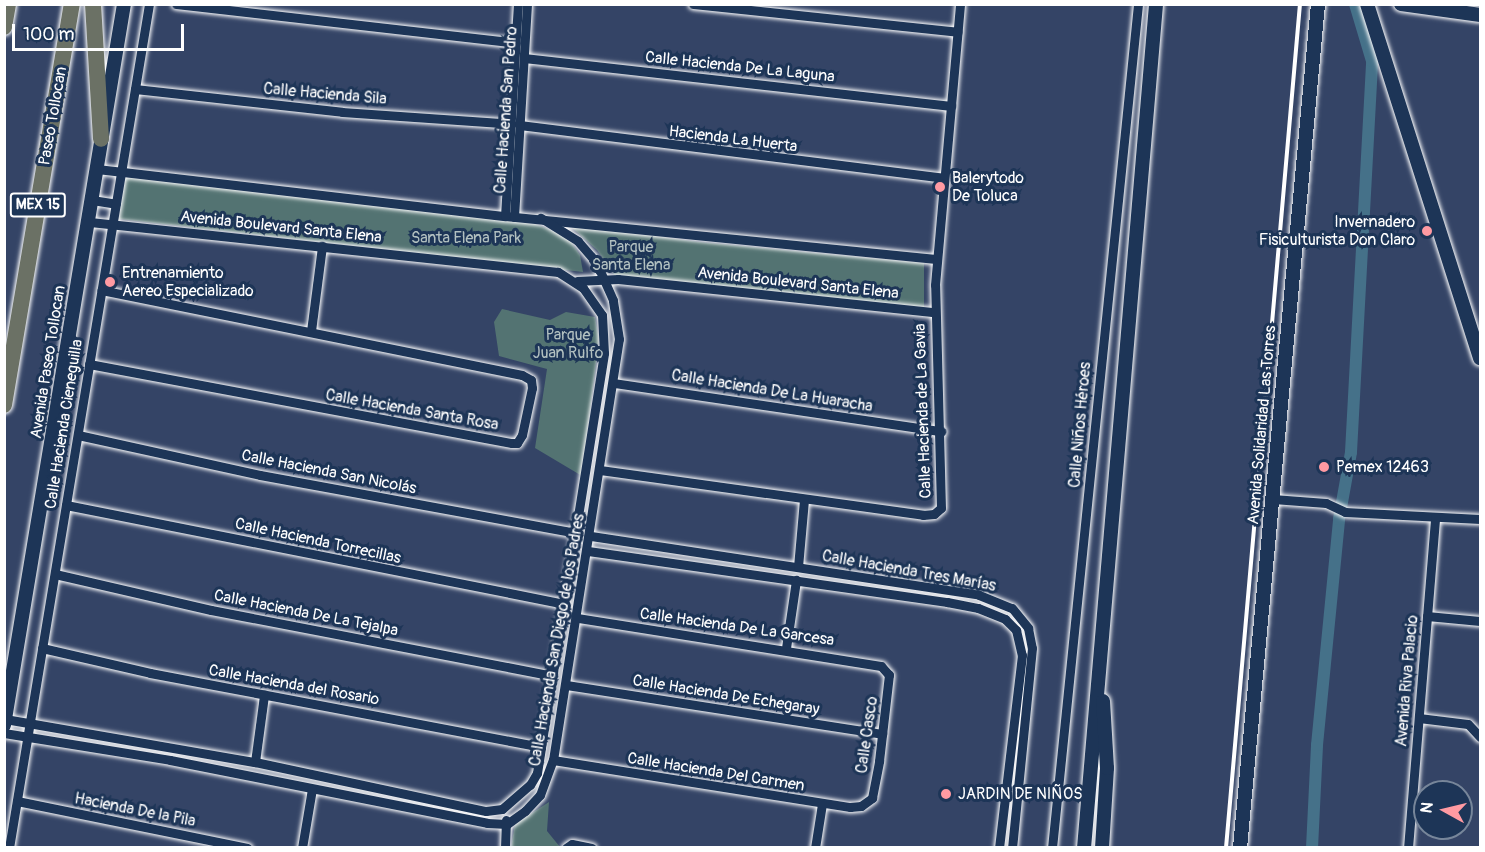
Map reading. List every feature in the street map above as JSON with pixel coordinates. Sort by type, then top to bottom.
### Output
[{"type":"highway","points":[[4,27],[8,4]]},
{"type":"highway","name":"Paseo Tollocan","points":[[4,405],[72,4]]},
{"type":"highway","points":[[93,4],[100,139]]},
{"type":"main road","name":"Avenida Paseo Tollocan","points":[[5,726],[124,4]]},
{"type":"main road","points":[[1084,848],[1156,4]]},
{"type":"main road","name":"Avenida Solidaridad Las Torres","points":[[1240,848],[1318,4]]},
{"type":"main road","points":[[1367,4],[1480,358]]},
{"type":"main road","points":[[1373,4],[1480,330]]},
{"type":"main road","points":[[1401,4],[1480,12]]},
{"type":"main road","points":[[1099,675],[1107,768],[1102,848]]},
{"type":"main road","points":[[1232,848],[1252,714]]},
{"type":"street","name":"Calle Hacienda Cieneguilla","points":[[9,848],[149,4]]},
{"type":"street","points":[[176,4],[516,43]]},
{"type":"street","name":"Calle Hacienda San Pedro","points":[[510,217],[518,90],[516,43],[518,4]]},
{"type":"street","name":"Calle Hacienda San Pedro","points":[[518,90],[524,58],[527,4]]},
{"type":"street","points":[[693,4],[958,32]]},
{"type":"street","name":"Calle Hacienda de La Gavia","points":[[600,470],[804,500],[934,514],[941,508],[944,495],[934,312],[936,259],[960,4]]},
{"type":"street","name":"Calle Niños Héroes","points":[[1052,848],[1137,4]]},
{"type":"street","name":"Calle Hacienda De La Laguna","points":[[524,58],[951,106]]},
{"type":"street","name":"Calle Hacienda Sila","points":[[135,89],[342,112],[516,124]]},
{"type":"street","name":"Hacienda La Huerta","points":[[516,124],[943,178]]},
{"type":"street","points":[[97,169],[510,217],[542,218],[936,259]]},
{"type":"street","points":[[92,200],[116,204]]},
{"type":"street","name":"Calle Hacienda San Diego de los Padres","points":[[507,824],[540,795],[553,760],[591,536],[614,382],[618,322],[604,279],[578,241],[542,218]]},
{"type":"street","name":"Avenida Boulevard Santa Elena","points":[[88,222],[558,272],[577,281],[604,279],[934,312]]},
{"type":"street","points":[[310,331],[322,246]]},
{"type":"street","name":"Calle Hacienda San Diego de los Padres","points":[[502,809],[530,785],[537,773],[604,353],[604,324],[595,302],[577,281]]},
{"type":"street","name":"Calle Hacienda Santa Rosa","points":[[89,364],[395,423],[512,443],[520,440],[532,388],[528,378],[310,331],[102,290]]},
{"type":"street","name":"Calle Hacienda De La Huaracha","points":[[614,382],[941,431]]},
{"type":"street","points":[[591,433],[606,434]]},
{"type":"street","name":"Calle Hacienda San Nicolás","points":[[78,435],[260,475],[576,533]]},
{"type":"street","points":[[1273,499],[1332,506],[1345,512],[1480,519]]},
{"type":"street","points":[[798,567],[804,500]]},
{"type":"street","name":"Calle Hacienda Torrecillas","points":[[66,505],[565,604]]},
{"type":"street","name":"Avenida Riva Palacio","points":[[1408,848],[1435,517]]},
{"type":"street","name":"Calle Hacienda Tres Marías","points":[[591,536],[979,595],[1003,603],[1022,618]]},
{"type":"street","name":"Calle Hacienda Tres Marías","points":[[588,550],[978,608],[1013,625]]},
{"type":"street","points":[[729,571],[730,557]]},
{"type":"street","name":"Calle Hacienda De La Tejalpa","points":[[55,574],[211,610],[553,676]]},
{"type":"street","points":[[846,587],[849,576]]},
{"type":"street","points":[[786,648],[796,580]]},
{"type":"street","points":[[1427,616],[1480,621]]},
{"type":"street","name":"Calle Hacienda De La Garcesa","points":[[577,618],[873,663],[889,675]]},
{"type":"street","points":[[999,848],[1022,655],[1013,625],[1022,618],[1030,636],[1031,656],[1012,848]]},
{"type":"street","name":"Calle Hacienda del Rosario","points":[[42,648],[264,695],[541,747]]},
{"type":"street","points":[[557,652],[570,654]]},
{"type":"street","name":"Calle Casco","points":[[872,798],[889,675]]},
{"type":"street","name":"Calle Hacienda De Echegaray","points":[[566,685],[882,734]]},
{"type":"street","points":[[255,762],[264,695]]},
{"type":"street","points":[[1419,718],[1468,724],[1480,737]]},
{"type":"street","points":[[5,726],[30,723],[255,762],[486,810],[502,809],[507,824],[505,848]]},
{"type":"street","points":[[5,726],[28,736],[170,760],[370,801],[507,824]]},
{"type":"street","points":[[170,760],[172,747]]},
{"type":"street","name":"Calle Hacienda Del Carmen","points":[[553,760],[822,804],[861,806],[872,798]]},
{"type":"street","points":[[370,801],[371,787]]},
{"type":"street","points":[[302,848],[312,789]]},
{"type":"street","name":"Hacienda De la Pila","points":[[17,801],[247,848]]},
{"type":"street","points":[[814,848],[822,804]]},
{"type":"street","points":[[566,848],[572,844],[592,848]]},
{"type":"green space","name":"Santa Elena Park","points":[[125,177],[535,224],[557,232],[571,242],[580,255],[583,272],[119,219]]},
{"type":"green space","name":"Parque Santa Elena","points":[[568,224],[699,242],[924,263],[924,307],[616,277],[597,250]]},
{"type":"green space","name":"Parque Juan Rulfo","points":[[502,309],[550,320],[566,312],[595,317],[599,339],[582,476],[535,448],[547,369],[499,356],[494,322]]},
{"type":"green space","points":[[549,802],[547,831],[560,847],[511,847],[515,824]]},
{"type":"waterway","points":[[1312,848],[1317,745],[1339,519],[1351,452],[1372,61],[1355,4]]},
{"type":"railway","points":[[1226,848],[1300,4]]},
{"type":"place","name":"Balerytodo De Toluca","points":[[940,187]]},
{"type":"place","name":"Invernadero Fisiculturista Don Claro","points":[[1427,231]]},
{"type":"place","name":"Entrenamiento Aereo Especializado","points":[[110,282]]},
{"type":"place","name":"Pemex 12463","points":[[1324,467]]},
{"type":"place","name":"JARDIN DE NIÑOS","points":[[946,794]]}]
